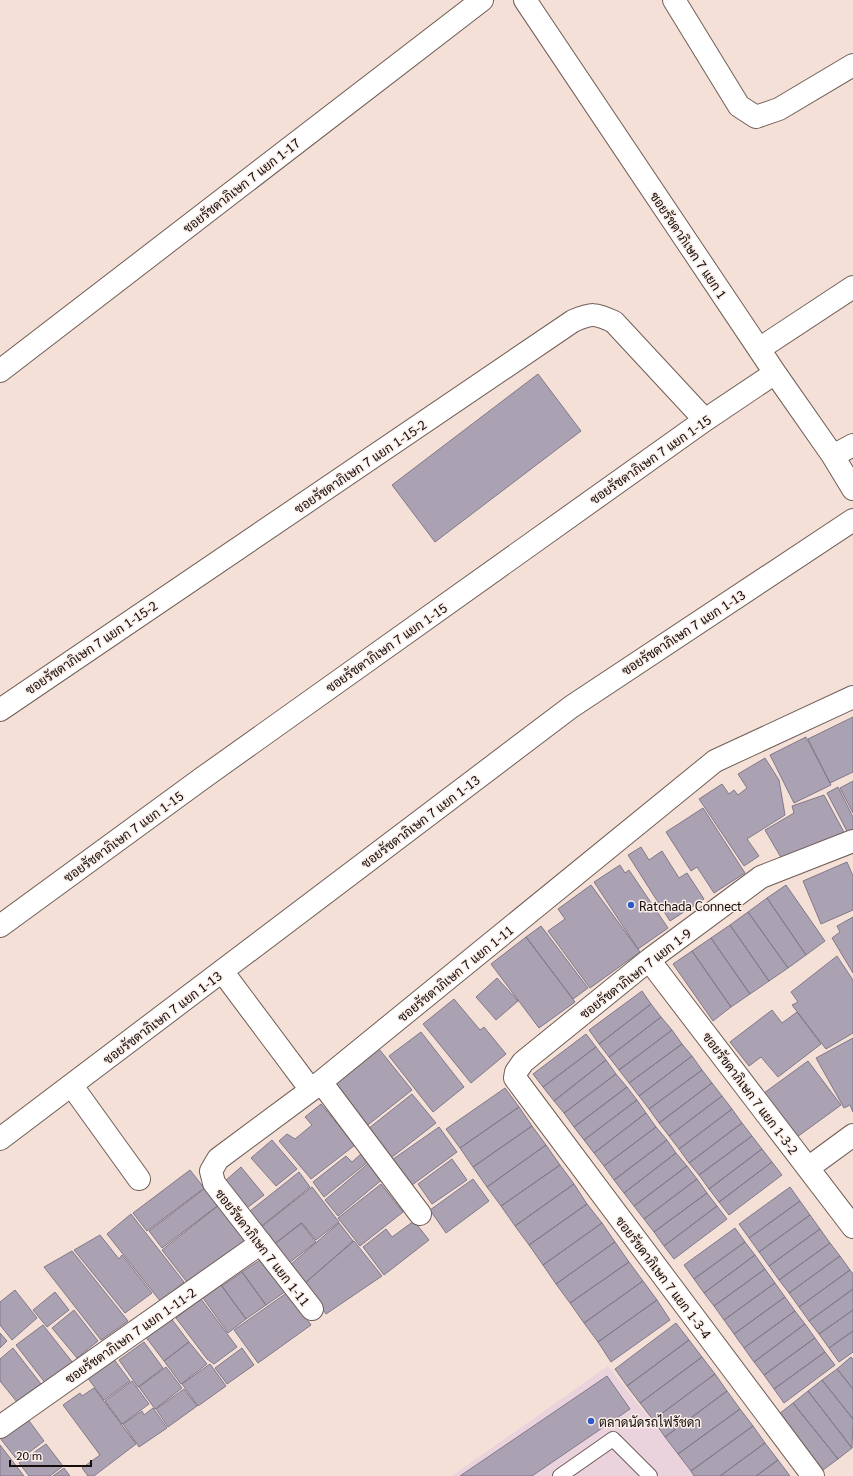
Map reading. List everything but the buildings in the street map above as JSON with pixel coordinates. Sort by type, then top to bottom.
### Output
[{"type":"street","name":"ซอยรัชดาภิเษก 7 แยก 1-17","points":[[0,371],[482,0]]},
{"type":"street","name":"ซอยรัชดาภิเษก 7 แยก 1","points":[[525,0],[775,373],[833,456],[853,489]]},
{"type":"street","points":[[674,0],[739,106],[756,117],[779,109],[853,65]]},
{"type":"street","points":[[759,349],[853,287]]},
{"type":"street","name":"ซอยรัชดาภิเษก 7 แยก 1-15-2","points":[[0,710],[573,321],[589,314],[601,316],[614,322],[705,420]]},
{"type":"street","name":"ซอยรัชดาภิเษก 7 แยก 1-15","points":[[0,926],[204,777],[705,420],[775,373]]},
{"type":"street","points":[[833,456],[853,445]]},
{"type":"street","name":"ซอยรัชดาภิเษก 7 แยก 1-13","points":[[0,1139],[72,1086],[570,707],[853,520]]},
{"type":"street","name":"ซอยรัชดาภิเษก 7 แยก 1-11","points":[[312,1309],[214,1183],[211,1171],[218,1159],[316,1086],[716,761],[853,698]]},
{"type":"street","name":"ซอยรัชดาภิเษก 7 แยก 1-9","points":[[515,1078],[516,1072],[523,1062],[649,960],[761,877],[853,841]]},
{"type":"street","name":"ซอยรัชดาภิเษก 7 แยก 1-3-2","points":[[649,960],[853,1227]]},
{"type":"street","points":[[222,971],[420,1214]]},
{"type":"street","name":"ซอยรัชดาภิเษก 7 แยก 1-3-4","points":[[515,1078],[813,1476]]},
{"type":"street","points":[[72,1086],[140,1179]]},
{"type":"street","points":[[808,1168],[853,1135]]},
{"type":"street","name":"ซอยรัชดาภิเษก 7 แยก 1-11-2","points":[[0,1427],[261,1243]]},
{"type":"lane","points":[[560,1476],[613,1439],[650,1476]]},
{"type":"shaded area","name":"ตลาดนัดรถไฟรัชดา","points":[[608,1366],[695,1476],[452,1476]]},
{"type":"place","name":"Ratchada Connect","points":[[631,905]]},
{"type":"place","name":"ตลาดนัดรถไฟรัชดา","points":[[591,1421]]}]
